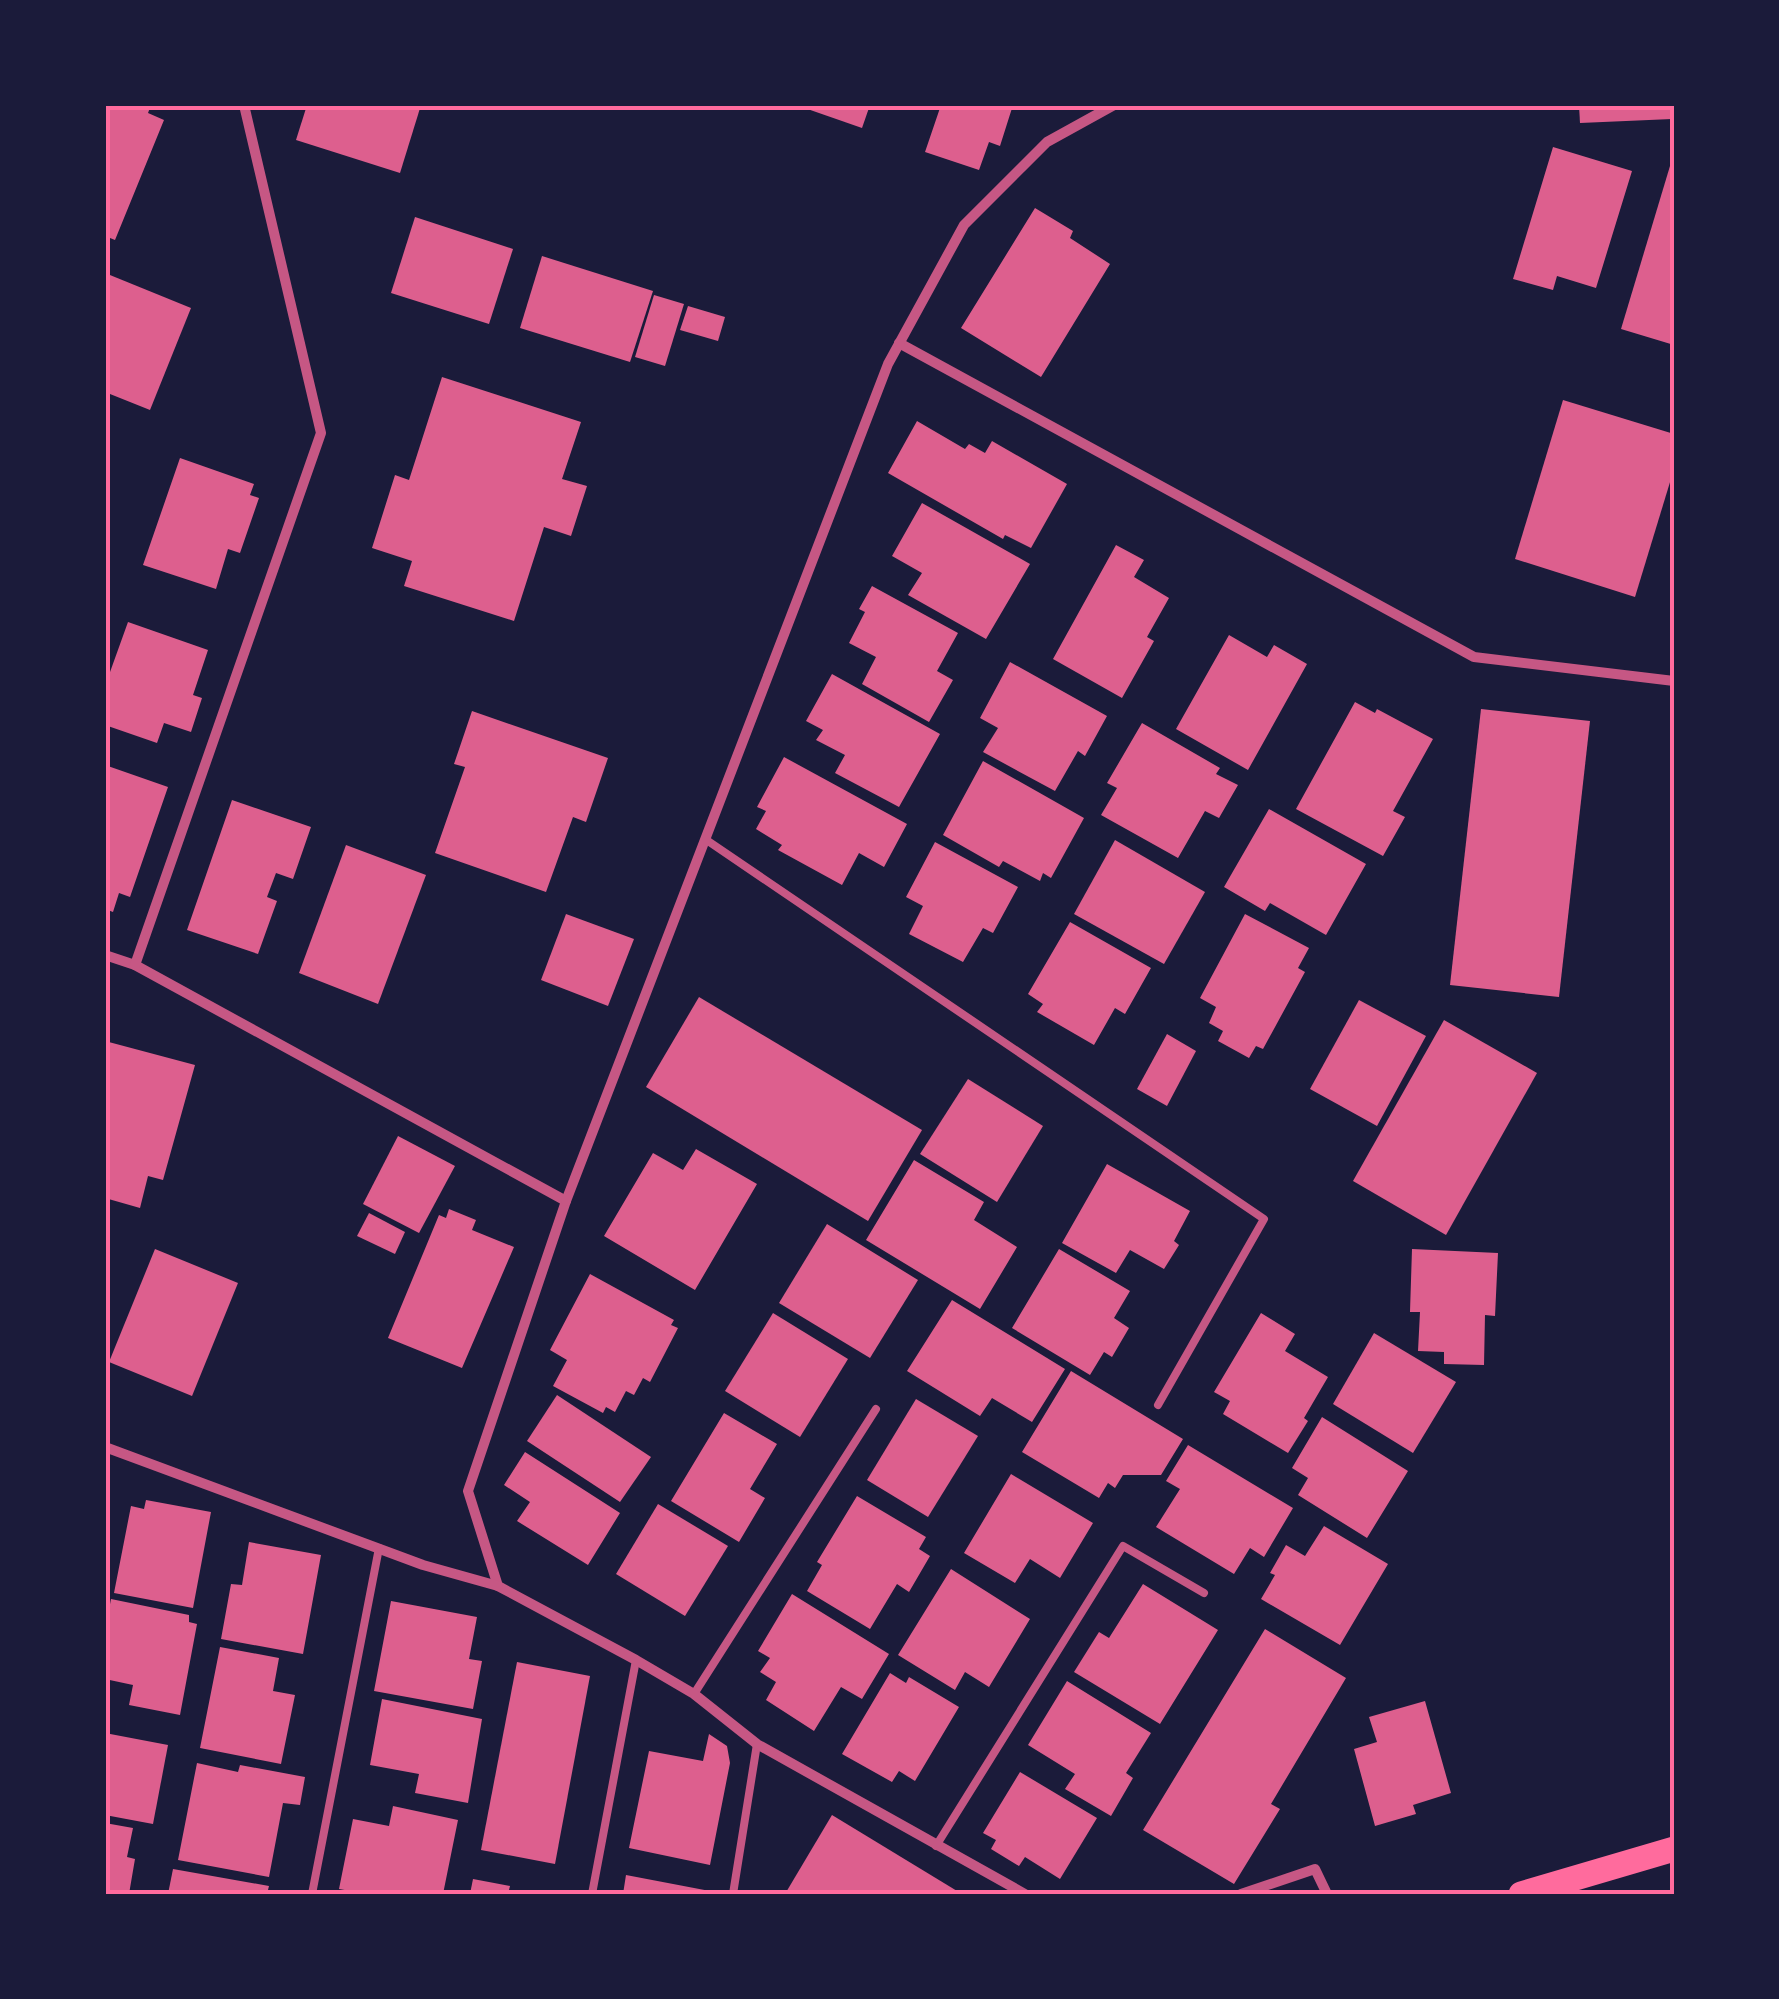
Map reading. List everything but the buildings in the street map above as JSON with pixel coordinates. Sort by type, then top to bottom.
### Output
[{"type":"main road","points":[[1522,1894],[1674,1849]]},
{"type":"street","points":[[134,965],[321,433],[244,105]]},
{"type":"street","points":[[498,1586],[468,1491],[566,1201],[888,364],[964,225],[1047,142],[1114,105]]},
{"type":"street","points":[[900,343],[1474,657],[1674,681]]},
{"type":"street","points":[[105,955],[134,965],[566,1201]]},
{"type":"street","points":[[106,1447],[422,1565],[498,1586],[636,1660],[694,1694],[757,1744],[1024,1894]]},
{"type":"street","points":[[1241,1894],[1315,1869],[1327,1894]]},
{"type":"lane","points":[[705,839],[1264,1219],[1158,1405]]},
{"type":"lane","points":[[694,1694],[876,1409]]},
{"type":"lane","points":[[105,1462],[106,1447]]},
{"type":"lane","points":[[936,1846],[1123,1546],[1204,1593]]},
{"type":"lane","points":[[312,1894],[379,1548]]},
{"type":"lane","points":[[592,1894],[636,1660]]},
{"type":"lane","points":[[732,1894],[757,1744]]}]
